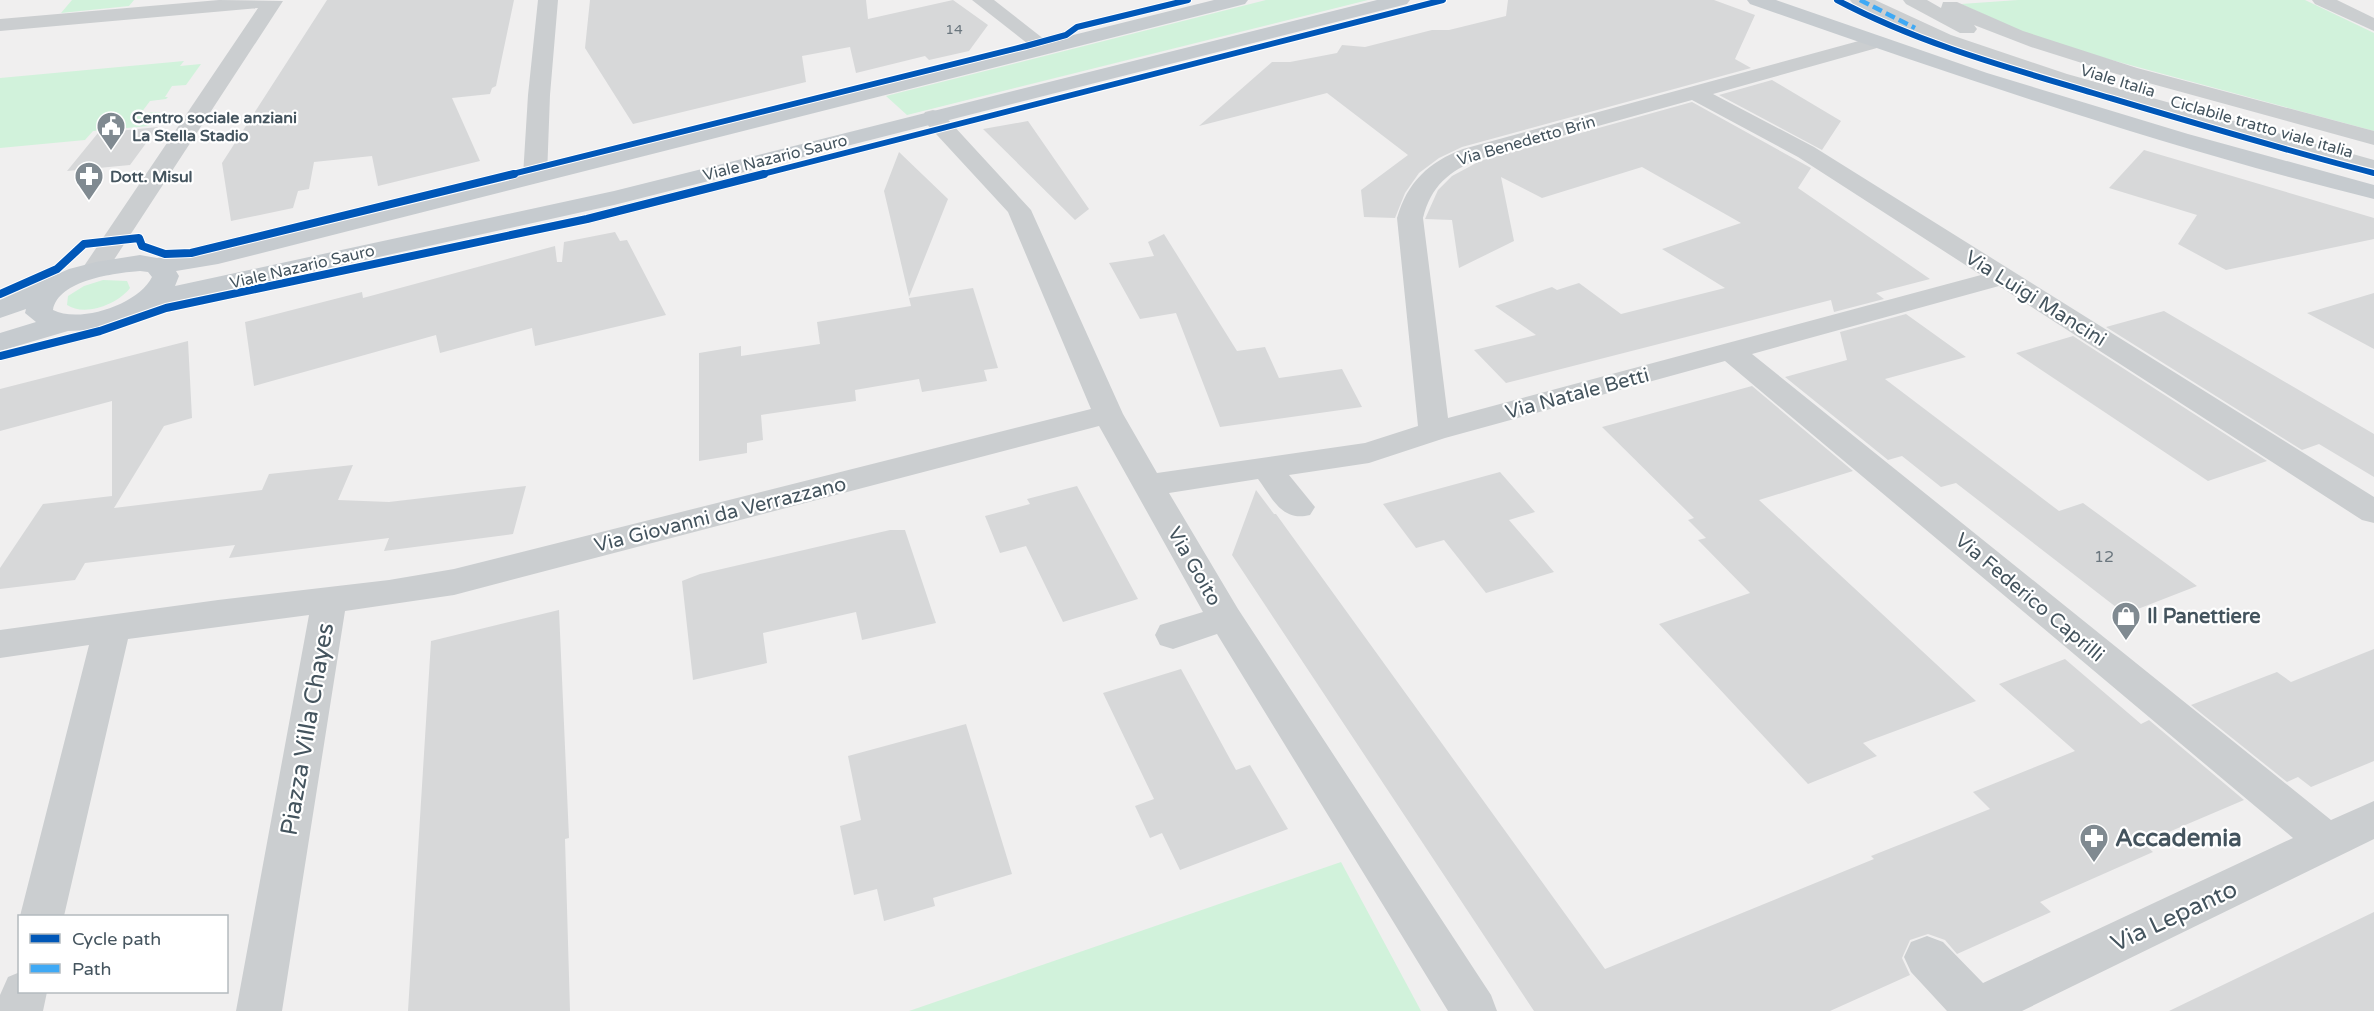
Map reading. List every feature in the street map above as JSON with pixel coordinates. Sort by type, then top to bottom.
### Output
[{"type":"main road","name":"Viale Nazario Sauro","points":[[56,286],[96,269],[123,264],[140,263],[157,266],[209,258],[1238,0]]},
{"type":"main road","name":"Viale Nazario Sauro","points":[[64,323],[86,322],[110,317],[148,300],[614,198],[1400,0]]},
{"type":"main road","name":"Viale Italia","points":[[1757,0],[1991,81],[2180,139],[2374,192]]},
{"type":"main road","name":"Viale Italia","points":[[1794,0],[1847,30]]},
{"type":"main road","points":[[148,300],[159,291],[165,281],[166,276],[157,266]]},
{"type":"main road","points":[[0,310],[56,286]]},
{"type":"main road","points":[[56,286],[42,299],[38,310],[42,316],[51,321],[64,323]]},
{"type":"main road","points":[[0,342],[64,323]]},
{"type":"street","points":[[0,25],[273,0]]},
{"type":"street","points":[[96,269],[273,0]]},
{"type":"street","points":[[535,176],[539,95],[548,0]]},
{"type":"street","points":[[982,0],[1044,47]]},
{"type":"street","name":"Viale Italia","points":[[1860,0],[1932,35],[2013,64],[2194,118],[2374,167]]},
{"type":"street","points":[[1913,0],[1972,31],[2024,51],[2148,89],[2374,150]]},
{"type":"street","points":[[1940,0],[1982,23],[2043,46],[2253,108],[2374,138]]},
{"type":"street","points":[[2322,0],[2374,25]]},
{"type":"street","name":"Via Benedetto Brin","points":[[1434,431],[1410,218],[1413,201],[1421,186],[1442,167],[1465,156],[1877,42]]},
{"type":"street","name":"Via Luigi Mancini","points":[[1693,92],[1806,152],[2374,512]]},
{"type":"street","name":"Via Goito","points":[[933,117],[1019,210],[1108,414],[1148,485],[1225,618],[1473,1011]]},
{"type":"street","name":"Via Natale Betti","points":[[1148,485],[1369,453],[1434,431],[2002,277]]},
{"type":"street","name":"Via Federico Caprilli","points":[[1732,352],[2328,842]]},
{"type":"street","name":"Via Giovanni da Verrazzano","points":[[329,601],[443,584],[514,567],[1108,414]]},
{"type":"street","points":[[1267,469],[1298,507]]},
{"type":"street","name":"Piazza Villa Chayes","points":[[112,628],[329,601],[259,1011]]},
{"type":"street","points":[[1173,635],[1225,618]]},
{"type":"street","points":[[0,644],[112,628],[42,915]]},
{"type":"street","name":"Via Lepanto","points":[[1974,1010],[2374,819]]},
{"type":"street","points":[[1927,957],[1974,1010]]},
{"type":"street","points":[[20,1011],[24,993]]},
{"type":"green space","points":[[72,0],[134,0],[129,6],[61,13]]},
{"type":"green space","points":[[1266,0],[1368,0],[907,115],[886,96]]},
{"type":"green space","points":[[2018,0],[2305,0],[2374,33],[2374,131],[2045,42],[1961,4]]},
{"type":"green space","points":[[184,61],[180,66],[201,64],[186,85],[172,86],[166,99],[150,101],[141,113],[160,112],[149,126],[93,131],[85,140],[0,148],[0,78]]},
{"type":"green space","points":[[103,280],[127,281],[130,288],[118,299],[101,307],[83,310],[67,305],[68,296],[84,286]]},
{"type":"green space","points":[[1341,862],[1421,1011],[909,1011]]},
{"type":"building","points":[[327,0],[514,0],[496,86],[492,88],[490,94],[452,98],[480,161],[378,186],[372,156],[314,162],[309,189],[298,191],[293,208],[231,221],[222,163]]},
{"type":"building","points":[[590,0],[866,0],[868,19],[953,0],[988,25],[969,51],[929,60],[925,56],[856,73],[850,47],[802,56],[806,82],[633,124],[585,48]]},
{"type":"building","points":[[1508,0],[1714,0],[1755,15],[1735,59],[1751,68],[1462,147],[1439,158],[1419,173],[1405,193],[1395,218],[1364,217],[1361,190],[1408,155],[1327,93],[1199,126],[1272,62],[1290,62],[1337,53],[1342,45],[1365,47],[1432,30],[1449,30],[1506,16]]},
{"type":"building","points":[[1772,80],[1841,121],[1822,150],[1719,95]]},
{"type":"building","points":[[1692,102],[1811,168],[1798,188],[1930,279],[1876,293],[1884,299],[1834,312],[1831,300],[1506,383],[1474,350],[1536,335],[1495,306],[1552,287],[1557,290],[1579,283],[1621,314],[1725,288],[1662,249],[1741,223],[1642,167],[1542,198],[1501,177],[1514,241],[1459,268],[1452,220],[1425,219],[1438,190],[1452,176],[1480,161]]},
{"type":"building","points":[[1028,121],[1089,209],[1075,220],[983,129]]},
{"type":"building","name":"Centro sociale anziani La Stella Stadio","points":[[158,127],[130,165],[67,171],[98,133]]},
{"type":"building","points":[[2144,150],[2374,218],[2374,239],[2226,270],[2178,244],[2197,215],[2109,188]]},
{"type":"building","points":[[899,152],[948,199],[909,297],[884,191]]},
{"type":"building","points":[[615,232],[620,241],[627,240],[666,315],[535,346],[532,328],[440,353],[436,335],[254,386],[245,322],[362,292],[363,298],[555,246],[557,262],[562,262],[564,242]]},
{"type":"building","points":[[1164,234],[1237,351],[1265,347],[1279,378],[1342,369],[1362,407],[1220,427],[1176,313],[1140,319],[1109,263],[1154,256],[1148,242]]},
{"type":"building","points":[[973,288],[998,368],[984,370],[987,381],[922,392],[919,379],[855,390],[856,401],[761,415],[763,440],[747,443],[747,453],[699,461],[699,353],[741,346],[741,356],[820,344],[817,322],[911,306],[909,298]]},
{"type":"building","points":[[2374,293],[2374,349],[2307,313]]},
{"type":"building","points":[[2164,311],[2374,434],[2374,477],[2319,444],[2302,450],[2106,327]]},
{"type":"building","points":[[1906,314],[1966,357],[1885,379],[2059,511],[2083,503],[2197,586],[2125,614],[1956,483],[1941,487],[1902,456],[1888,460],[1785,377],[1847,360],[1840,332]]},
{"type":"building","points":[[2073,336],[2267,461],[2208,481],[2016,353]]},
{"type":"building","points":[[188,341],[192,418],[164,426],[114,508],[262,490],[269,474],[353,465],[338,500],[389,502],[526,486],[513,534],[384,551],[389,538],[229,558],[235,545],[85,563],[75,580],[0,589],[0,568],[43,504],[112,496],[112,401],[0,431],[0,389]]},
{"type":"building","points":[[1752,386],[1853,471],[1759,500],[1976,701],[1863,743],[1877,756],[1808,784],[1659,624],[1750,593],[1698,540],[1706,538],[1688,520],[1694,518],[1602,427]]},
{"type":"building","points":[[1500,472],[1535,512],[1509,520],[1554,572],[1486,593],[1444,540],[1416,548],[1383,504]]},
{"type":"building","points":[[1077,486],[1138,599],[1063,622],[1026,546],[1000,553],[985,516],[1030,504],[1027,499]]},
{"type":"building","points":[[1256,490],[1276,514],[1605,969],[1874,859],[1871,856],[1990,809],[1973,792],[2075,751],[1999,684],[2065,659],[2141,724],[2149,720],[2244,800],[2143,843],[2153,852],[2040,902],[2051,912],[1957,954],[1945,940],[1928,934],[1910,940],[1902,958],[1910,975],[1830,1011],[1534,1011],[1232,555]]},
{"type":"building","points":[[890,530],[905,530],[936,623],[862,640],[856,612],[763,633],[767,663],[693,680],[682,581],[700,574]]},
{"type":"building","points":[[559,610],[569,838],[565,839],[570,1011],[408,1011],[431,641]]},
{"type":"building","points":[[2374,649],[2374,761],[2311,787],[2298,777],[2287,782],[2191,705],[2277,672],[2291,682]]},
{"type":"building","points":[[1181,669],[1236,770],[1250,765],[1288,829],[1180,870],[1162,833],[1150,838],[1135,806],[1154,799],[1103,693]]},
{"type":"building","points":[[966,724],[1012,874],[933,898],[935,906],[884,921],[877,889],[854,895],[840,826],[861,820],[848,756]]},
{"type":"building","points":[[2374,912],[2374,1011],[2169,1011]]},
{"type":"marked path","points":[[1860,0],[1915,28]]},
{"type":"cycle path","points":[[0,294],[57,269],[76,254],[84,244],[139,238],[142,246],[157,253],[191,253],[207,250],[1026,46],[1066,35],[1077,27],[1188,0]]},
{"type":"cycle path","points":[[0,356],[100,331],[166,308],[587,219],[1443,0]]},
{"type":"cycle path","name":"Ciclabile tratto viale italia","points":[[1837,0],[1895,29],[1987,62],[2374,173]]},
{"type":"place","name":"Centro sociale anziani La Stella Stadio","points":[[111,152]]},
{"type":"place","name":"Dott. Misul","points":[[89,202]]},
{"type":"place","name":"Il Panettiere","points":[[2126,642]]},
{"type":"place","name":"Accademia","points":[[2094,864]]}]
